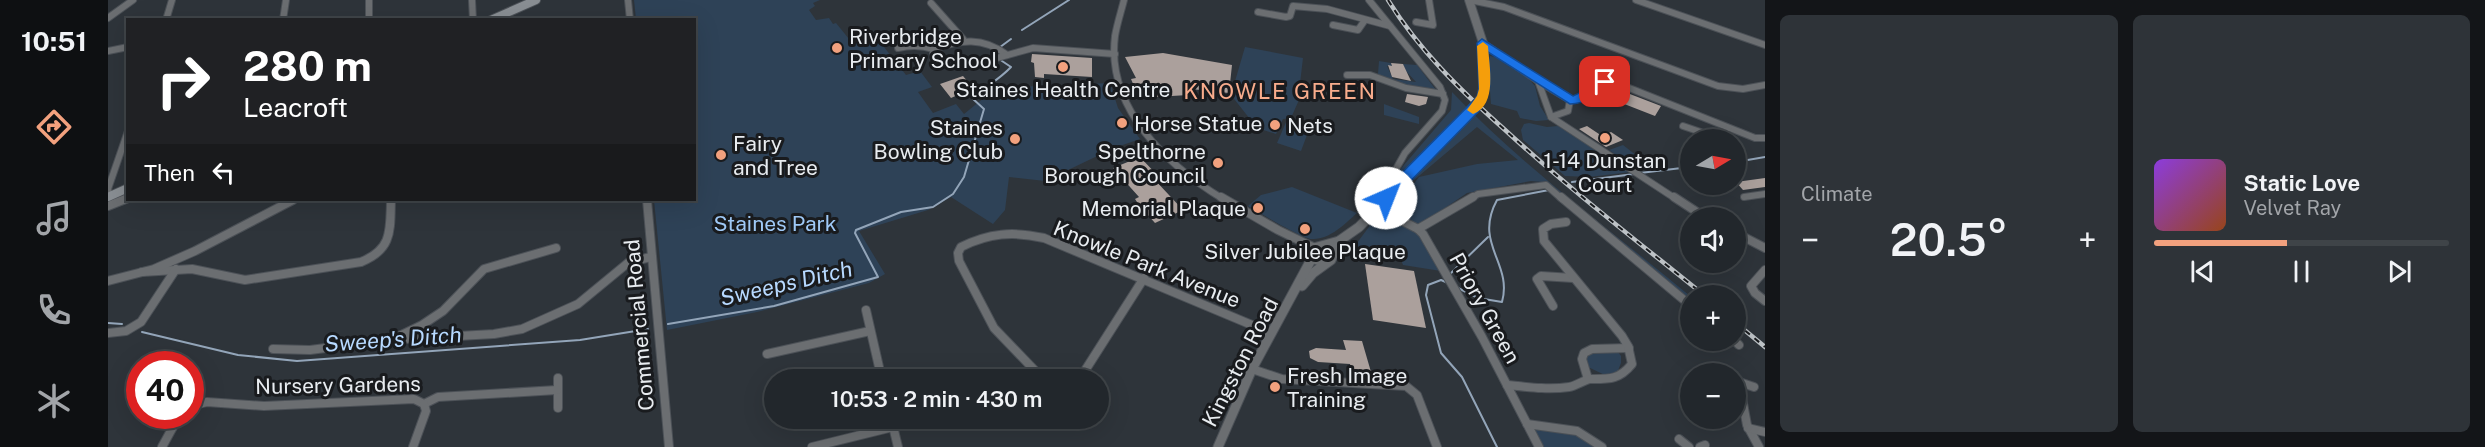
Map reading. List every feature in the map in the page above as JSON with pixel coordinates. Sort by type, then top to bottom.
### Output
[{"type":"main road","points":[[496,18],[536,0]]},
{"type":"main road","points":[[109,196],[126,189]]},
{"type":"street","points":[[108,18],[133,0]]},
{"type":"street","points":[[167,18],[172,0]]},
{"type":"street","points":[[283,18],[286,0]]},
{"type":"street","points":[[369,0],[369,18]]},
{"type":"street","points":[[472,0],[473,18]]},
{"type":"street","points":[[628,0],[630,18]]},
{"type":"street","points":[[1124,0],[1117,19],[1115,54],[1119,85],[1126,106],[1146,136],[1162,155],[1209,191],[1328,259]]},
{"type":"street","points":[[1369,0],[1443,94],[1445,100],[1443,111],[1405,153],[1384,187],[1383,192],[1386,198]]},
{"type":"street","points":[[1416,22],[1432,25],[1429,0]]},
{"type":"street","points":[[1469,0],[1504,7],[1718,87],[1743,89],[1765,85]]},
{"type":"street","name":"Kingston Road","points":[[1218,447],[1252,369],[1295,293],[1314,251],[1339,242],[1359,227],[1482,97],[1484,54],[1469,0]]},
{"type":"street","points":[[1636,0],[1765,45]]},
{"type":"street","points":[[931,3],[963,39]]},
{"type":"street","points":[[1258,12],[1286,17],[1290,16],[1293,6],[1300,5],[1344,13],[1390,26]]},
{"type":"street","points":[[1333,25],[1358,30],[1365,20]]},
{"type":"street","points":[[898,48],[914,44],[933,49],[963,39],[998,48],[1007,55]]},
{"type":"street","points":[[1482,43],[1570,100],[1576,100],[1609,80],[1728,128],[1755,138],[1765,138]]},
{"type":"street","points":[[108,51],[126,47]]},
{"type":"street","points":[[988,61],[1033,48],[1115,54]]},
{"type":"street","points":[[933,49],[933,58]]},
{"type":"street","points":[[1484,54],[1494,53],[1505,57]]},
{"type":"street","points":[[1347,74],[1365,72],[1400,87],[1419,92],[1443,94]]},
{"type":"street","points":[[1538,81],[1551,117],[1687,207]]},
{"type":"street","points":[[1551,117],[1568,111],[1570,100]]},
{"type":"street","points":[[1683,126],[1721,139],[1728,128]]},
{"type":"street","points":[[109,196],[108,189],[126,137]]},
{"type":"street","points":[[1418,229],[1478,194],[1540,185],[1551,189],[1680,297]]},
{"type":"street","points":[[1744,197],[1765,194]]},
{"type":"street","points":[[108,206],[126,199]]},
{"type":"street","points":[[108,281],[142,272],[195,251],[291,201]]},
{"type":"street","points":[[142,272],[192,269],[245,280],[368,260],[379,255],[387,244],[391,201]]},
{"type":"street","name":"Commercial Road","points":[[647,201],[669,447]]},
{"type":"street","name":"Priory Green","points":[[1377,208],[1418,229],[1445,270],[1539,447]]},
{"type":"street","points":[[1566,222],[1546,226],[1542,229],[1541,235],[1552,253],[1622,336],[1629,348],[1632,364],[1624,375],[1601,382],[1588,379]]},
{"type":"street","name":"Knowle Park Avenue","points":[[1033,369],[994,328],[959,261],[957,253],[960,247],[971,241],[1009,232],[1020,232],[1057,242],[1271,333]]},
{"type":"street","points":[[1746,238],[1765,248]]},
{"type":"street","name":"Kingston Road","points":[[1295,293],[1328,259],[1339,242]]},
{"type":"street","points":[[387,340],[404,335],[455,301],[484,269],[555,248]]},
{"type":"street","points":[[192,269],[195,251]]},
{"type":"street","points":[[1314,251],[1328,259]]},
{"type":"street","points":[[273,349],[310,350],[387,340],[494,334],[537,323],[578,303],[596,292],[629,262],[651,257]]},
{"type":"street","points":[[108,333],[126,331],[141,322],[176,269]]},
{"type":"street","points":[[1765,270],[1751,286],[1755,293],[1765,301]]},
{"type":"street","points":[[1553,306],[1537,279],[1541,276],[1573,278]]},
{"type":"street","points":[[1086,369],[1144,278]]},
{"type":"street","points":[[866,310],[879,369]]},
{"type":"street","points":[[429,320],[426,328],[428,334],[437,338]]},
{"type":"street","points":[[767,354],[870,331]]},
{"type":"street","points":[[283,350],[289,341]]},
{"type":"street","points":[[1588,379],[1582,359],[1584,353],[1592,349],[1629,348]]},
{"type":"street","points":[[1252,369],[1282,379],[1407,386],[1417,395],[1437,447]]},
{"type":"street","points":[[558,378],[558,408]]},
{"type":"street","points":[[1507,385],[1550,388],[1583,384],[1588,379]]},
{"type":"street","points":[[1746,385],[1754,387]]},
{"type":"street","name":"Nursery Gardens","points":[[204,403],[264,406],[414,399],[424,404],[438,397],[557,390]]},
{"type":"street","points":[[413,447],[426,411],[424,404]]},
{"type":"street","points":[[1746,419],[1759,447]]},
{"type":"street","points":[[1527,424],[1568,427],[1581,431],[1602,447]]},
{"type":"street","points":[[1749,428],[1765,432]]},
{"type":"street","points":[[162,447],[172,429]]},
{"type":"street","points":[[812,447],[872,429]]},
{"type":"street","points":[[894,429],[898,447]]},
{"type":"street","points":[[1679,439],[1689,447]]},
{"type":"green space","name":"Staines Park","points":[[634,0],[820,0],[813,3],[815,6],[809,10],[816,20],[829,18],[849,39],[857,37],[862,42],[871,39],[868,34],[873,33],[906,75],[920,71],[932,87],[918,92],[933,113],[956,104],[964,114],[985,97],[991,88],[1110,83],[1118,108],[1140,139],[1114,148],[1045,181],[1009,177],[1005,210],[993,224],[951,197],[928,210],[859,231],[885,274],[869,283],[757,312],[667,330],[654,201],[696,201],[696,18],[636,18]]},
{"type":"green space","points":[[1245,47],[1303,58],[1299,92],[1302,93],[1291,118],[1283,119],[1276,134],[1257,128],[1231,95]]},
{"type":"green space","points":[[1490,56],[1500,58],[1528,78],[1535,86],[1540,106],[1549,120],[1536,121],[1520,118],[1517,111],[1491,104],[1488,65]]},
{"type":"green space","points":[[1379,61],[1391,63],[1392,66],[1387,66],[1393,79],[1416,82],[1403,64],[1417,65],[1436,90],[1406,85],[1385,78],[1378,74]]},
{"type":"green space","points":[[1452,92],[1508,147],[1680,288],[1680,292],[1543,182],[1531,181],[1467,193],[1417,227],[1384,207],[1398,204],[1419,177],[1477,164],[1518,160],[1477,127],[1407,186],[1392,179],[1451,110]]},
{"type":"green space","points":[[1384,104],[1419,117],[1419,124],[1384,115]]},
{"type":"green space","points":[[1287,120],[1310,127],[1301,151],[1277,143]]},
{"type":"green space","points":[[1524,124],[1547,127],[1558,126],[1631,172],[1589,177],[1565,176],[1523,140],[1521,130]]},
{"type":"green space","points":[[1623,145],[1641,159],[1641,163],[1629,164],[1609,150]]},
{"type":"green space","points":[[1292,187],[1357,213],[1331,234],[1312,239],[1290,230],[1248,206],[1261,195]]},
{"type":"green space","points":[[1380,212],[1413,230],[1424,240],[1441,271],[1403,265],[1401,260],[1367,253],[1354,247]]},
{"type":"green space","points":[[1590,352],[1618,352],[1621,356],[1621,363],[1617,373],[1607,376],[1588,367],[1585,355]]},
{"type":"green space","points":[[1527,424],[1592,437],[1600,447],[1540,447]]},
{"type":"building","points":[[1163,53],[1232,65],[1229,93],[1191,89],[1188,95],[1139,98],[1131,79],[1136,78],[1125,57]]},
{"type":"building","name":"Staines Health Centre","points":[[1032,54],[1092,58],[1092,77],[1044,74],[1044,78],[1035,77],[1034,63],[1031,62]]},
{"type":"building","points":[[1391,63],[1403,64],[1411,81],[1392,77],[1388,65],[1392,66]]},
{"type":"building","points":[[963,76],[969,83],[955,88],[960,94],[951,98],[940,84]]},
{"type":"building","points":[[1609,86],[1661,106],[1655,116],[1614,100],[1616,97],[1603,92]]},
{"type":"building","points":[[1407,94],[1428,97],[1426,104],[1419,106],[1405,102]]},
{"type":"building","name":"1-14 Dunstan Court","points":[[1587,126],[1602,136],[1611,132],[1623,140],[1606,147],[1579,129]]},
{"type":"building","points":[[1140,157],[1159,177],[1154,179],[1183,210],[1155,223],[1139,205],[1135,199],[1139,197],[1113,168]]},
{"type":"building","points":[[1765,178],[1765,187],[1746,190],[1746,181]]},
{"type":"building","points":[[1365,264],[1414,271],[1426,328],[1373,320]]},
{"type":"building","points":[[1343,340],[1362,341],[1371,372],[1352,371],[1350,364],[1318,362],[1310,358],[1309,351],[1316,348],[1346,350]]},
{"type":"waterway","name":"Sweeps Ditch","points":[[1022,30],[1069,0]]},
{"type":"waterway","name":"Sweeps Ditch","points":[[995,56],[992,53],[1011,39]]},
{"type":"waterway","name":"Sweeps Ditch","points":[[668,324],[774,306],[878,277],[855,233],[856,230],[901,212],[933,207],[953,194],[964,177],[984,109],[972,98],[1011,67],[999,59]]},
{"type":"waterway","points":[[1746,160],[1765,157]]},
{"type":"waterway","points":[[1640,173],[1680,168]]},
{"type":"waterway","points":[[1572,182],[1634,174]]},
{"type":"waterway","points":[[1456,287],[1478,298],[1502,302],[1504,288],[1502,276],[1489,229],[1497,200],[1549,190]]},
{"type":"waterway","points":[[1449,275],[1488,237]]},
{"type":"waterway","points":[[1448,283],[1441,280],[1428,285],[1426,295],[1441,353],[1462,377],[1497,447]]},
{"type":"waterway","name":"Sweep's Ditch","points":[[108,323],[122,324]]},
{"type":"waterway","name":"Sweep's Ditch","points":[[142,332],[238,355],[297,361],[580,340],[648,329]]},
{"type":"railway","points":[[1388,0],[1427,53],[1472,99],[1528,151],[1691,285]]},
{"type":"railway","points":[[1746,331],[1765,347]]},
{"type":"slow traffic","points":[[1473,110],[1485,89],[1483,46]]},
{"type":"place","name":"Riverbridge Primary School","points":[[837,48]]},
{"type":"place","name":"Staines Health Centre","points":[[1063,67]]},
{"type":"place","name":"Horse Statue","points":[[1122,123]]},
{"type":"place","name":"Nets","points":[[1275,125]]},
{"type":"place","name":"1-14 Dunstan Court","points":[[1605,138]]},
{"type":"place","name":"Staines Bowling Club","points":[[1015,139]]},
{"type":"place","name":"Fairy and Tree","points":[[721,155]]},
{"type":"place","name":"Spelthorne Borough Council","points":[[1218,163]]},
{"type":"place","name":"Memorial Plaque","points":[[1258,208]]},
{"type":"place","name":"Silver Jubilee Plaque","points":[[1305,229]]},
{"type":"place","name":"Fresh Image Training","points":[[1275,387]]},
{"type":"district","name":"KNOWLE GREEN","points":[[1280,91]]},
{"type":"route","points":[[1386,198],[1482,97],[1485,89],[1482,43],[1495,49],[1538,81],[1570,100],[1576,100],[1605,82]]}]
